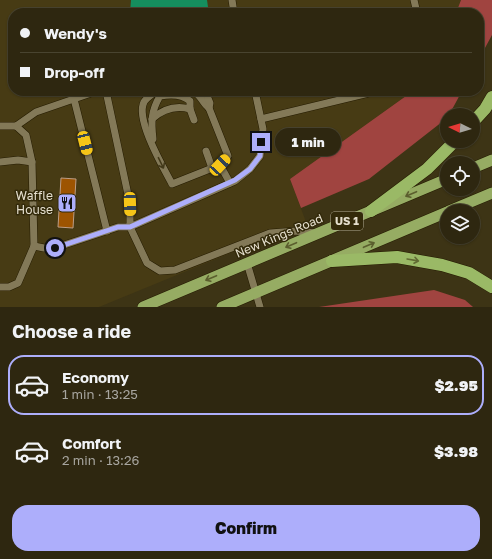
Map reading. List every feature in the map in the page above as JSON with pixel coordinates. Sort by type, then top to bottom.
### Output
[{"type":"highway","points":[[480,114],[492,97]]},
{"type":"highway","points":[[371,211],[427,169],[448,148]]},
{"type":"highway","points":[[480,165],[492,160]]},
{"type":"highway","name":"New Kings Road","points":[[143,307],[440,182]]},
{"type":"highway","name":"US 1","points":[[464,204],[492,192]]},
{"type":"highway","name":"US 1","points":[[222,307],[440,214]]},
{"type":"highway","points":[[332,261],[397,257],[442,265],[470,273],[492,287]]},
{"type":"lane","points":[[0,126],[16,126],[36,112],[83,96]]},
{"type":"lane","points":[[107,96],[130,204],[130,227],[147,263],[160,271],[175,270],[270,233],[296,231],[318,234]]},
{"type":"lane","points":[[151,96],[144,102],[142,113],[145,127],[172,184],[220,165],[228,156],[209,108],[210,103],[207,96]]},
{"type":"lane","points":[[154,148],[152,119],[154,106],[160,96]]},
{"type":"lane","points":[[180,96],[185,97],[190,101],[190,109],[194,120]]},
{"type":"lane","points":[[199,96],[204,105],[209,108]]},
{"type":"lane","points":[[34,246],[55,248],[118,227],[130,227],[235,180],[250,169],[260,156],[263,129],[257,96]]},
{"type":"lane","points":[[261,119],[356,96]]},
{"type":"lane","points":[[74,99],[107,231]]},
{"type":"lane","points":[[152,119],[160,112],[171,108],[190,109]]},
{"type":"lane","points":[[0,287],[9,287],[18,282],[34,246],[32,162],[26,135],[16,126]]},
{"type":"lane","points":[[206,151],[212,168]]},
{"type":"lane","points":[[0,162],[18,160],[32,162]]},
{"type":"lane","points":[[220,165],[230,183]]},
{"type":"lane","points":[[247,263],[260,307]]},
{"type":"shaded area","points":[[0,0],[461,0],[458,8],[8,8],[8,96],[406,96],[290,179],[306,222],[99,307],[0,307]]},
{"type":"shaded area","points":[[131,0],[207,0],[208,7],[207,8],[130,8]]},
{"type":"shaded area","points":[[461,0],[492,0],[492,35],[484,50],[484,8],[458,8]]},
{"type":"shaded area","points":[[406,96],[459,96],[453,108],[440,108],[440,123],[369,179],[301,208],[290,179]]},
{"type":"shaded area","points":[[434,290],[465,300],[473,307],[319,307]]},
{"type":"building","name":"Waffle House","points":[[61,178],[76,179],[73,228],[58,227]]},
{"type":"place","name":"Waffle House","points":[[67,203]]},
{"type":"route","points":[[55,248],[118,227],[130,227],[235,180],[250,169],[260,156],[261,142]]}]
